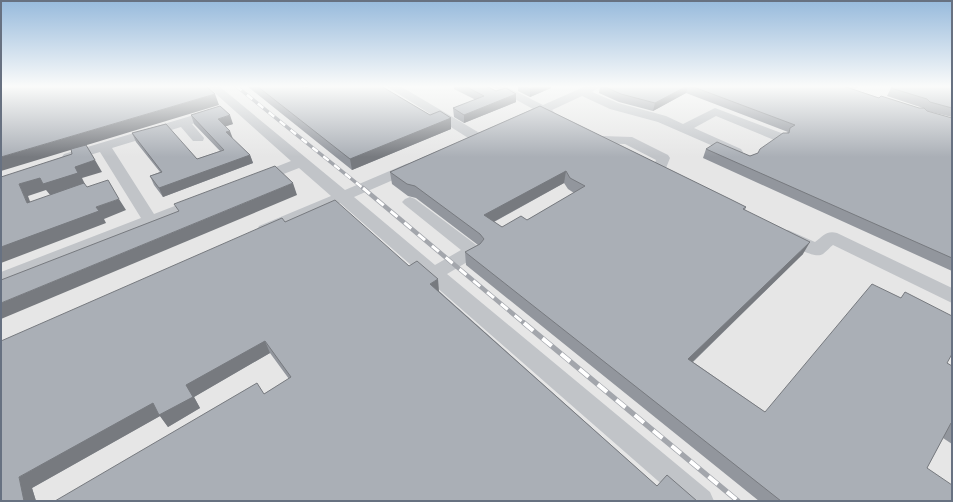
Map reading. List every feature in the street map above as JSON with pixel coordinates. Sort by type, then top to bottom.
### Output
[{"type":"lane","points":[[60,160],[224,109]]},
{"type":"lane","points":[[239,109],[702,501]]},
{"type":"lane","points":[[444,109],[492,131]]},
{"type":"lane","points":[[627,109],[662,119],[748,158]]},
{"type":"lane","points":[[463,144],[542,110],[562,120]]},
{"type":"lane","points":[[683,129],[714,112],[779,137]]},
{"type":"lane","points":[[183,122],[198,138]]},
{"type":"lane","points":[[595,137],[673,177]]},
{"type":"lane","points":[[104,146],[151,220]]},
{"type":"lane","points":[[254,235],[427,160]]},
{"type":"lane","points":[[244,184],[301,162]]},
{"type":"lane","points":[[109,183],[124,178]]},
{"type":"lane","points":[[1,279],[215,196]]},
{"type":"lane","points":[[410,202],[473,251],[433,274]]},
{"type":"lane","points":[[776,229],[817,250],[831,237],[952,296]]},
{"type":"shaded area","points":[[1,109],[952,109],[952,501],[1,501]]},
{"type":"building","points":[[1,109],[163,109],[1,157]]},
{"type":"building","points":[[209,109],[224,109],[230,115],[218,119],[230,131],[226,132],[250,155],[159,188],[150,176],[162,172],[132,133],[166,124],[197,159],[224,150],[191,115]]},
{"type":"building","points":[[287,109],[421,109],[430,115],[440,111],[451,118],[350,159]]},
{"type":"building","points":[[455,109],[478,109],[464,115]]},
{"type":"building","points":[[532,109],[547,109],[746,207],[743,209],[810,242],[688,359],[765,412],[872,284],[901,298],[905,292],[952,316],[952,354],[947,363],[952,366],[952,424],[951,423],[927,468],[952,485],[952,501],[781,501],[465,252],[480,244],[484,239],[480,234],[415,186],[407,184],[390,172]],"holes":[[[566,171],[570,178],[585,186],[527,220],[521,216],[502,227],[484,215]]]},
{"type":"building","points":[[753,109],[925,109],[952,118],[952,258],[706,149],[717,142],[750,156],[758,153],[760,149],[783,133],[789,133],[790,128],[795,125]]},
{"type":"building","points":[[86,145],[95,160],[75,167],[78,173],[43,184],[40,178],[19,184],[27,203],[84,183],[87,187],[108,180],[119,199],[96,207],[99,211],[1,247],[1,177],[72,154],[71,149]]},
{"type":"building","points":[[275,166],[293,183],[1,303],[1,280],[179,211],[174,204]]},
{"type":"building","points":[[335,200],[409,266],[417,261],[438,279],[430,284],[657,486],[667,475],[697,501],[55,501],[257,383],[264,394],[291,377],[265,341],[186,385],[193,397],[159,415],[153,403],[19,477],[24,501],[1,501],[1,341],[282,218],[285,222]]},
{"type":"railway","points":[[265,109],[364,189]]},
{"type":"railway","points":[[363,188],[525,324]]},
{"type":"railway","points":[[524,323],[738,501]]}]
